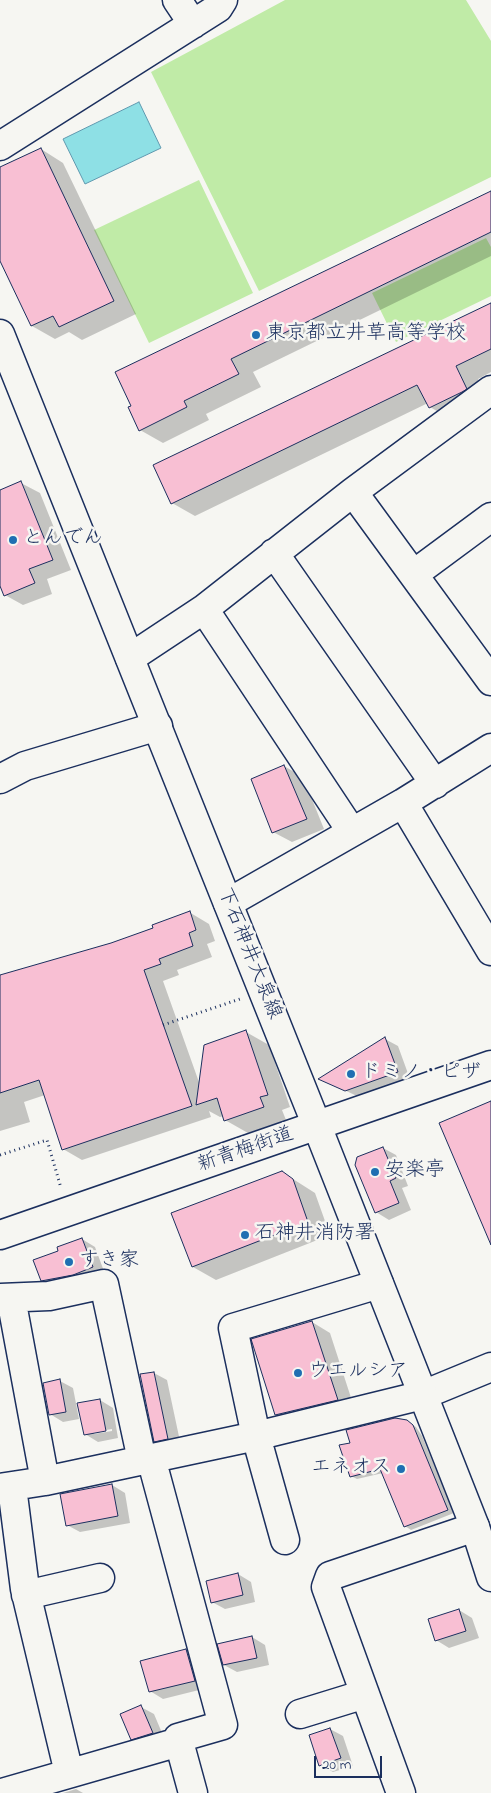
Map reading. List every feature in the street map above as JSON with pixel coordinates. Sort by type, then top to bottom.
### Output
[{"type":"street","points":[[177,0],[193,24]]},
{"type":"street","points":[[0,146],[218,8],[223,0]]},
{"type":"street","name":"下石神井大泉線","points":[[0,334],[5,367],[158,726],[423,1395],[482,1536],[491,1577]]},
{"type":"street","points":[[130,658],[204,609],[353,492],[491,390]]},
{"type":"street","points":[[353,492],[491,681]]},
{"type":"street","points":[[414,574],[491,517]]},
{"type":"street","points":[[274,553],[435,784]]},
{"type":"street","points":[[204,609],[352,832]]},
{"type":"street","points":[[0,779],[24,766],[158,726]]},
{"type":"street","points":[[228,903],[403,802],[489,755]]},
{"type":"street","points":[[403,802],[491,951]]},
{"type":"street","name":"新青梅街道","points":[[0,1235],[491,1065]]},
{"type":"street","points":[[45,1481],[6,1298],[49,1296],[104,1284],[147,1459],[222,1725],[178,1738],[193,1793]]},
{"type":"street","points":[[285,1540],[256,1436],[233,1328],[380,1284]]},
{"type":"street","points":[[68,1773],[26,1595],[6,1487],[45,1481],[256,1436],[423,1395],[491,1367]]},
{"type":"street","points":[[401,1793],[326,1587],[330,1576],[482,1536]]},
{"type":"street","points":[[26,1595],[100,1578]]},
{"type":"street","points":[[300,1714],[365,1694]]},
{"type":"street","points":[[2,1793],[179,1742]]},
{"type":"path","points":[[163,1025],[248,997]]},
{"type":"path","points":[[0,1155],[46,1140],[62,1192]]},
{"type":"green space","points":[[285,0],[466,0],[491,41],[491,177],[259,291],[151,72]]},
{"type":"green space","points":[[199,180],[253,293],[149,343],[94,230]]},
{"type":"green space","points":[[486,238],[491,247],[491,296],[396,342],[372,293]]},
{"type":"water","points":[[139,102],[161,148],[85,184],[63,139]]},
{"type":"building","points":[[41,148],[114,301],[59,327],[53,316],[31,326],[0,261],[0,167]]},
{"type":"building","points":[[491,191],[491,232],[231,359],[239,374],[184,401],[187,407],[139,431],[128,407],[131,406],[115,372]]},
{"type":"building","points":[[491,303],[491,349],[456,366],[467,389],[429,408],[417,385],[171,504],[153,465]]},
{"type":"building","points":[[21,481],[53,560],[29,569],[35,583],[4,596],[0,586],[0,490]]},
{"type":"building","points":[[284,765],[307,819],[272,833],[251,779]]},
{"type":"building","points":[[190,911],[196,930],[189,933],[193,946],[159,959],[161,964],[144,970],[192,1106],[62,1150],[39,1080],[0,1093],[0,975],[111,943],[153,928],[152,925]]},
{"type":"building","points":[[246,1030],[268,1095],[260,1097],[264,1107],[224,1121],[217,1098],[196,1105],[204,1045]]},
{"type":"building","points":[[385,1037],[398,1072],[345,1091],[318,1079]]},
{"type":"building","points":[[491,1101],[491,1245],[439,1123]]},
{"type":"building","points":[[383,1147],[396,1178],[390,1181],[399,1203],[375,1213],[355,1165],[357,1157]]},
{"type":"building","points":[[282,1171],[293,1179],[308,1222],[192,1267],[171,1213]]},
{"type":"building","points":[[82,1238],[93,1267],[73,1275],[41,1281],[33,1260],[58,1251],[57,1247]]},
{"type":"building","points":[[312,1321],[338,1400],[275,1415],[251,1339]]},
{"type":"building","points":[[154,1372],[168,1439],[154,1442],[140,1374]]},
{"type":"building","points":[[60,1379],[66,1412],[49,1415],[43,1383]]},
{"type":"building","points":[[100,1399],[106,1431],[84,1435],[77,1403]]},
{"type":"building","points":[[395,1418],[407,1420],[413,1425],[448,1510],[404,1527],[380,1469],[350,1477],[339,1445],[350,1443],[346,1430]]},
{"type":"building","points":[[112,1484],[118,1516],[66,1526],[60,1494]]},
{"type":"building","points":[[238,1573],[243,1595],[211,1603],[206,1581]]},
{"type":"building","points":[[459,1609],[466,1631],[435,1641],[428,1619]]},
{"type":"building","points":[[252,1636],[257,1658],[223,1665],[217,1644]]},
{"type":"building","points":[[186,1649],[195,1681],[149,1692],[140,1661]]},
{"type":"building","points":[[141,1705],[153,1733],[131,1740],[120,1714]]},
{"type":"building","points":[[330,1728],[341,1758],[319,1766],[309,1735]]},
{"type":"place","name":"東京都立井草高等学校","points":[[256,335]]},
{"type":"place","name":"とんでん","points":[[13,540]]},
{"type":"place","name":"ドミノ・ピザ","points":[[351,1074]]},
{"type":"place","name":"安楽亭","points":[[375,1172]]},
{"type":"place","name":"石神井消防署","points":[[245,1235]]},
{"type":"place","name":"すき家","points":[[69,1262]]},
{"type":"place","name":"ウエルシア","points":[[298,1373]]},
{"type":"place","name":"エネオス","points":[[401,1469]]}]
